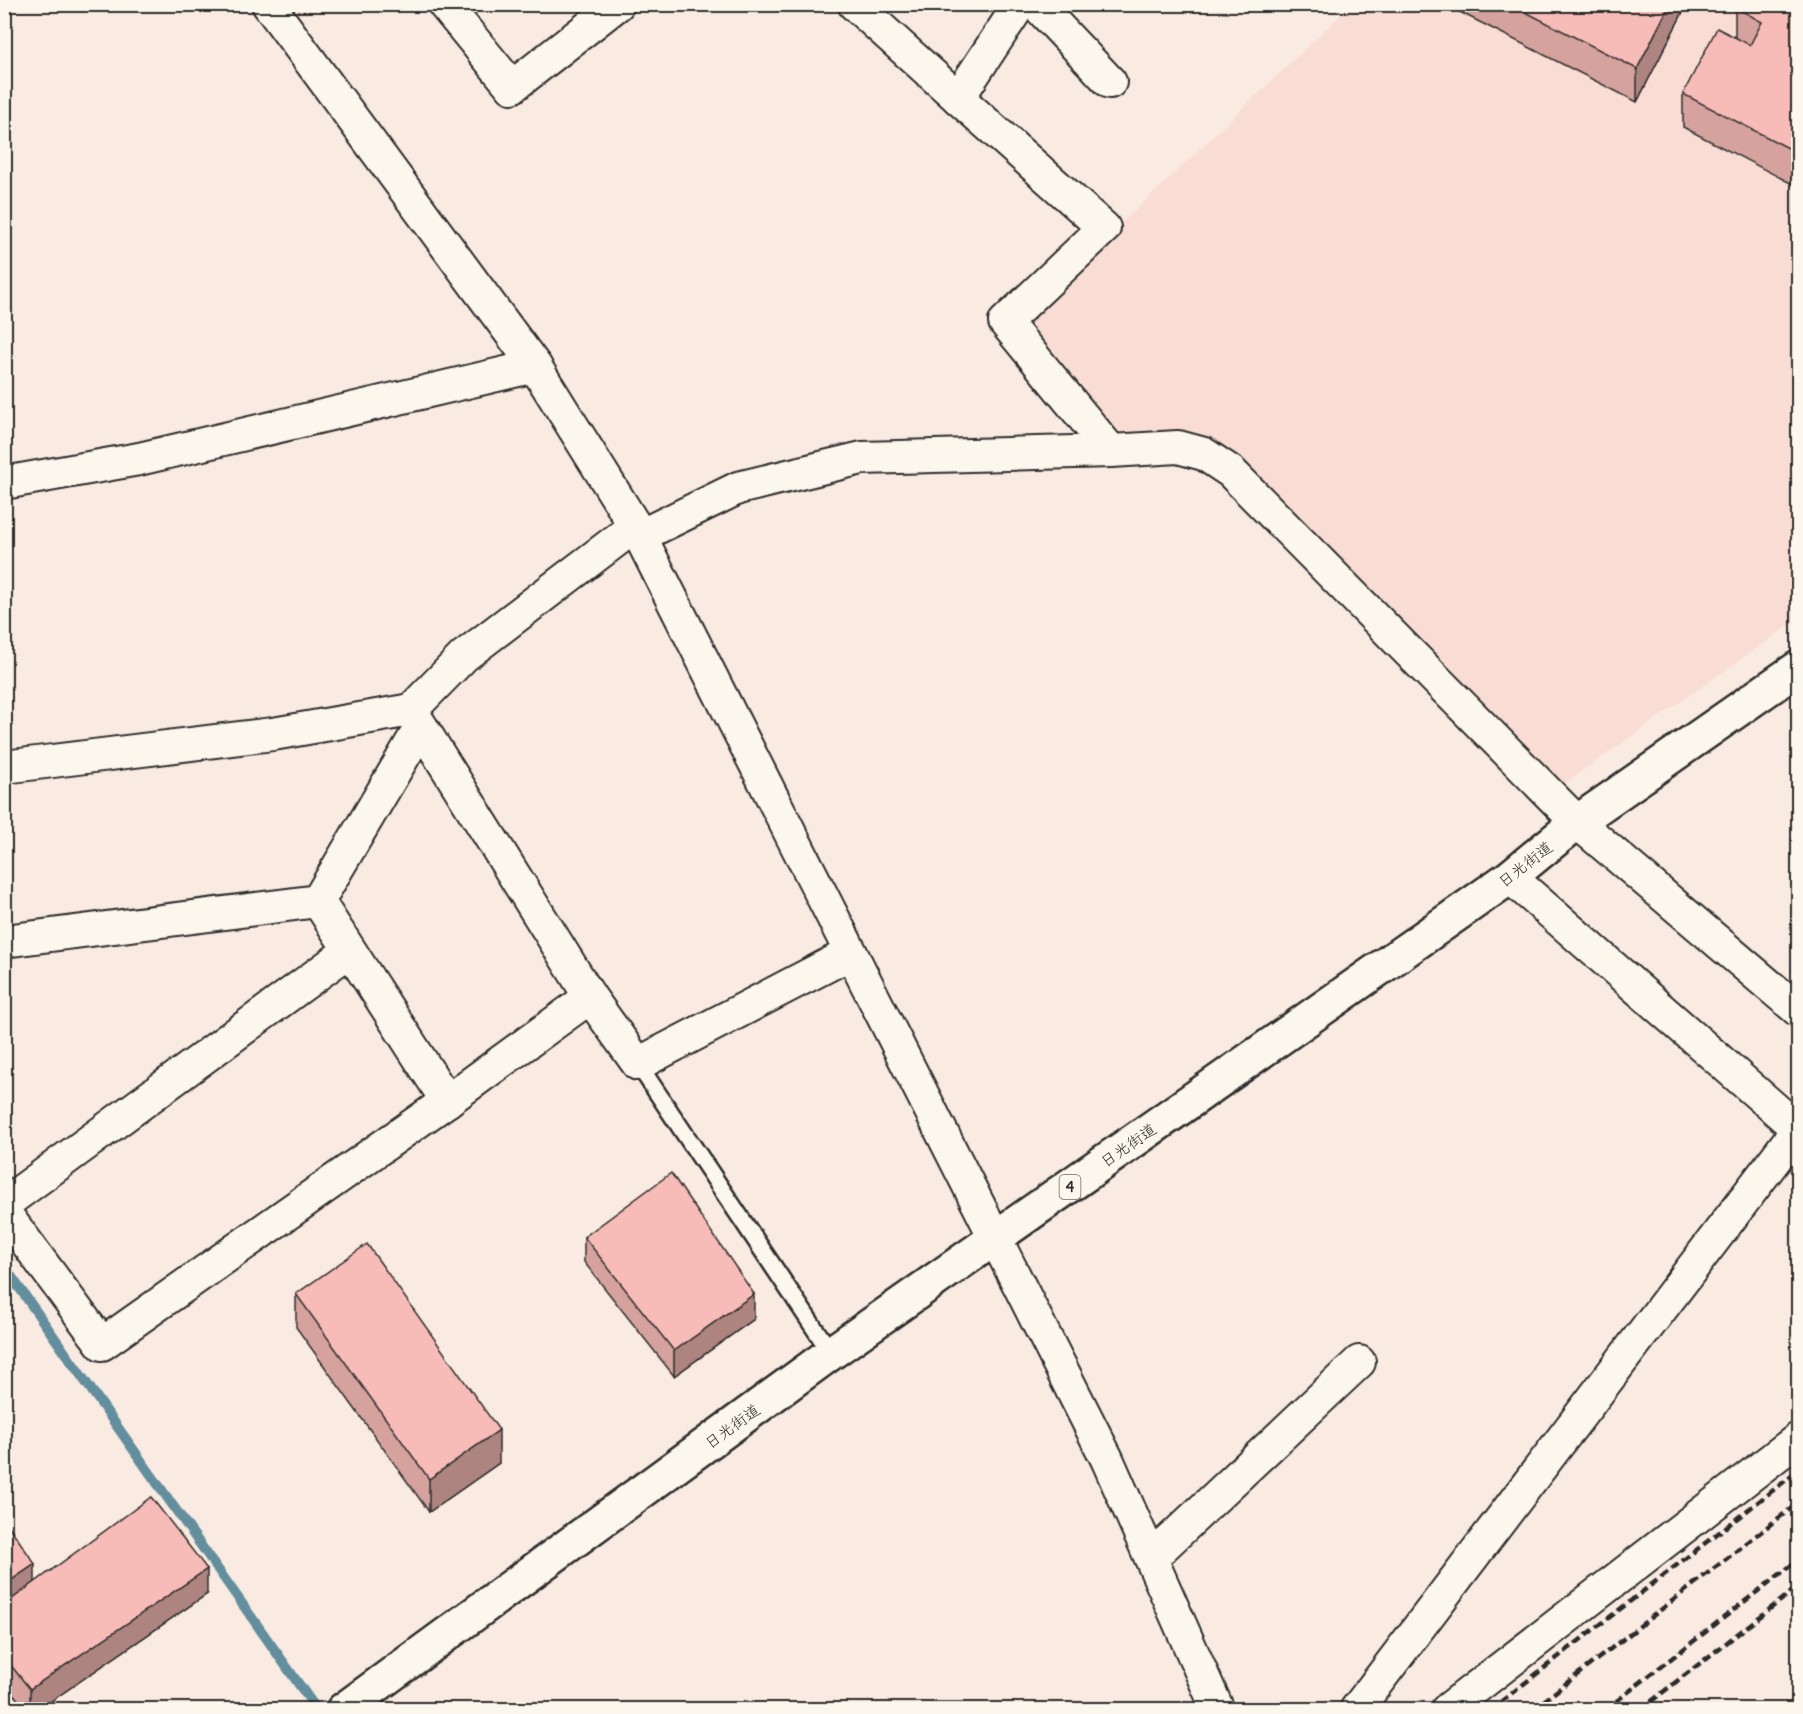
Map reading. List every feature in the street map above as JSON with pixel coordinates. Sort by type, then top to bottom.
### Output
[{"type":"highway","name":"日光街道","points":[[343,1710],[831,1353],[1510,877],[1577,822],[1798,668]]},
{"type":"street","points":[[268,4],[535,366],[637,531],[1107,1459],[1218,1710]]},
{"type":"street","points":[[444,4],[512,87],[618,4]]},
{"type":"street","points":[[854,4],[1104,228],[1005,322],[1111,451]]},
{"type":"street","points":[[958,98],[1020,4]]},
{"type":"street","points":[[1036,4],[1110,82]]},
{"type":"street","points":[[4,483],[139,459],[535,366]]},
{"type":"street","points":[[318,901],[416,718],[464,656],[637,531],[738,488],[861,458],[1178,447],[1204,454],[1231,472],[1577,822],[1798,1010]]},
{"type":"street","points":[[4,767],[416,718]]},
{"type":"street","points":[[416,718],[590,997],[638,1064],[851,953]]},
{"type":"street","points":[[1356,1710],[1798,1129],[1510,877]]},
{"type":"street","points":[[4,941],[318,901]]},
{"type":"street","points":[[318,901],[447,1101]]},
{"type":"street","points":[[4,1204],[350,951]]},
{"type":"street","points":[[4,1212],[102,1344],[447,1101],[590,997]]},
{"type":"street","points":[[1152,1558],[1359,1362]]},
{"type":"street","points":[[1447,1710],[1798,1439]]},
{"type":"lane","points":[[638,1064],[831,1353]]},
{"type":"shaded area","points":[[1351,5],[1798,5],[1798,619],[1560,787],[1239,464],[1117,439],[1026,331],[1028,312]]},
{"type":"building","points":[[1510,4],[1670,4],[1637,69]]},
{"type":"building","points":[[1736,4],[1798,4],[1798,153],[1683,94],[1717,28],[1750,45],[1762,22],[1735,7]]},
{"type":"building","points":[[671,1173],[754,1294],[674,1351],[584,1237]]},
{"type":"building","points":[[367,1244],[499,1430],[429,1479],[296,1294]]},
{"type":"building","points":[[151,1497],[207,1569],[30,1689],[4,1657],[4,1605]]},
{"type":"building","points":[[4,1519],[35,1564],[4,1585]]},
{"type":"waterway","points":[[4,1266],[317,1710]]},
{"type":"railway","points":[[1490,1710],[1798,1471]]},
{"type":"railway","points":[[1532,1710],[1798,1503]]},
{"type":"railway","points":[[1605,1710],[1798,1560]]},
{"type":"railway","points":[[1640,1710],[1798,1587]]}]
